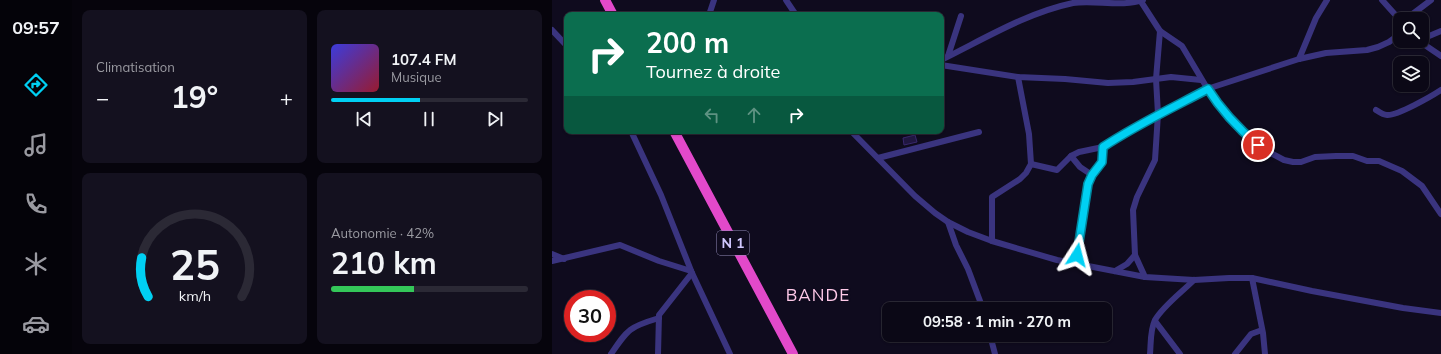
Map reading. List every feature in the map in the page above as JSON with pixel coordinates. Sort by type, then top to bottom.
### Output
[{"type":"highway","points":[[605,0],[611,12]]},
{"type":"highway","name":"N 1","points":[[676,134],[793,354]]},
{"type":"street","points":[[710,12],[714,0]]},
{"type":"street","points":[[786,0],[794,12]]},
{"type":"street","points":[[944,58],[1020,21],[1074,2],[1141,0],[1160,31],[1182,46],[1213,98],[1236,124],[1271,154],[1293,162],[1301,162],[1315,157],[1336,156],[1353,156],[1367,161],[1379,161],[1402,171],[1422,186],[1441,214]]},
{"type":"street","points":[[1299,59],[1316,18],[1327,0]]},
{"type":"street","points":[[1382,0],[1393,12]]},
{"type":"street","points":[[1415,12],[1431,0]]},
{"type":"street","points":[[948,56],[961,16]]},
{"type":"street","points":[[552,30],[564,43]]},
{"type":"street","points":[[1145,277],[1135,255],[1133,210],[1137,197],[1155,160],[1158,114],[1156,79],[1160,31]]},
{"type":"street","points":[[1429,36],[1441,31]]},
{"type":"street","points":[[1030,164],[1057,170],[1071,156],[1078,152],[1103,147],[1158,114],[1208,89],[1299,59],[1326,53],[1367,50],[1378,47],[1393,39]]},
{"type":"street","points":[[1429,48],[1441,56]]},
{"type":"street","points":[[944,65],[1018,77],[1108,83],[1133,82],[1171,77],[1202,80]]},
{"type":"street","points":[[992,241],[992,197],[1020,179],[1026,173],[1030,164],[1029,134],[1018,77]]},
{"type":"street","points":[[1376,110],[1387,115],[1397,113],[1441,90]]},
{"type":"street","points":[[878,158],[979,132]]},
{"type":"street","points":[[632,134],[661,195],[692,272],[730,354]]},
{"type":"street","points":[[854,134],[915,196],[935,213],[948,222],[968,232],[992,241],[1057,260],[1145,277],[1194,280],[1252,278],[1319,292],[1441,314]]},
{"type":"street","points":[[1076,263],[1088,184],[1092,175],[1102,162],[1103,147]]},
{"type":"street","points":[[1071,156],[1080,167],[1092,175]]},
{"type":"street","points":[[948,222],[956,245],[968,269],[980,302]]},
{"type":"street","points":[[552,261],[620,245],[658,261],[692,272]]},
{"type":"street","points":[[552,254],[564,259]]},
{"type":"street","points":[[1115,271],[1127,264],[1135,255]]},
{"type":"street","points":[[658,354],[659,315],[692,272]]},
{"type":"street","points":[[1252,278],[1265,354]]},
{"type":"street","points":[[1150,354],[1152,332],[1155,321],[1162,310],[1194,280]]},
{"type":"street","points":[[611,354],[623,337],[631,329],[659,318]]},
{"type":"street","points":[[1155,321],[1180,354]]},
{"type":"street","points":[[1235,354],[1251,334],[1262,330]]},
{"type":"street","points":[[992,342],[995,354]]},
{"type":"building","points":[[915,135],[917,142],[904,145],[903,138]]},
{"type":"district","name":"BANDE","points":[[818,294]]},
{"type":"route","points":[[1077,255],[1088,184],[1092,175],[1102,162],[1103,147],[1121,135],[1158,114],[1208,89],[1213,98],[1236,124],[1258,145]]}]
